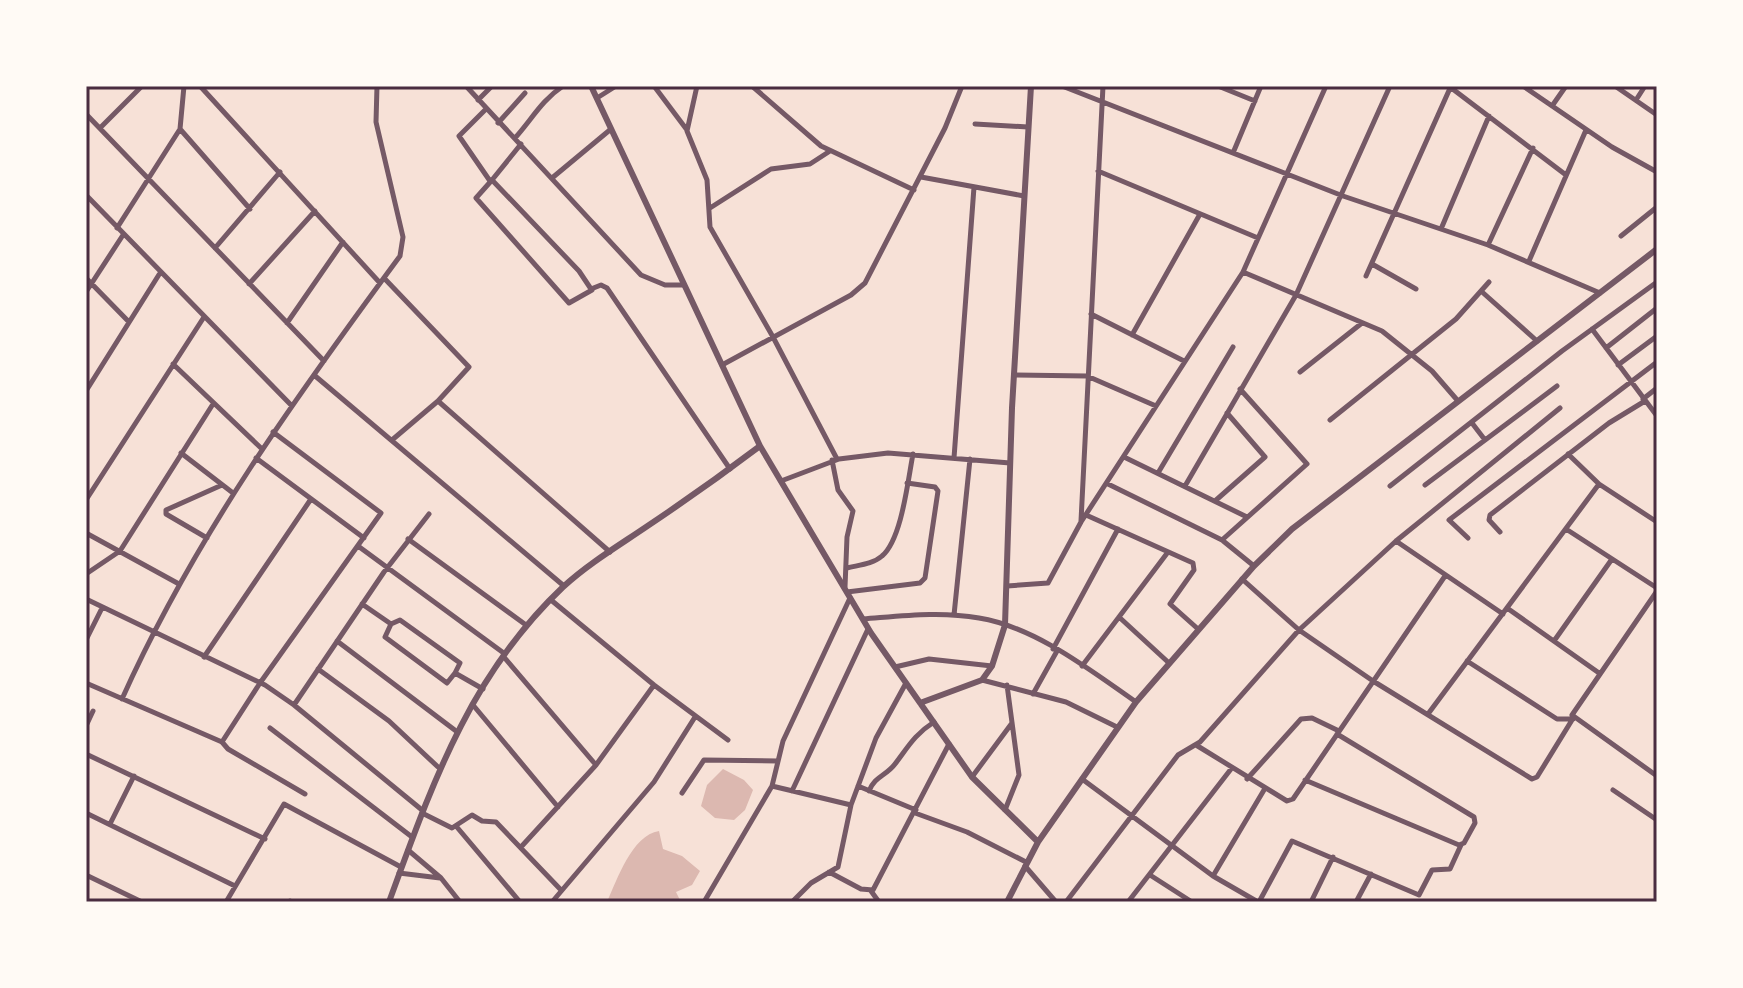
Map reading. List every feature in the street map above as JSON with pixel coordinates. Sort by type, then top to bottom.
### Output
[{"type":"street","points":[[100,128],[142,86]]},
{"type":"street","points":[[117,228],[180,129],[184,86]]},
{"type":"street","points":[[200,86],[343,242],[468,362],[467,373],[392,440]]},
{"type":"street","points":[[122,699],[152,632],[233,493],[273,432],[400,256],[403,237],[376,122],[377,86]]},
{"type":"street","points":[[466,86],[641,275],[665,285],[684,285]]},
{"type":"street","points":[[478,100],[492,86]]},
{"type":"street","points":[[515,138],[539,110],[543,100],[563,86]]},
{"type":"street","points":[[591,86],[760,446],[868,629],[972,777],[1038,842]]},
{"type":"street","points":[[597,98],[616,86]]},
{"type":"street","points":[[654,86],[687,131],[701,160],[711,231],[773,337],[834,460],[838,490],[853,511],[847,537],[847,593],[801,698],[772,786],[704,902]]},
{"type":"street","points":[[687,131],[697,86]]},
{"type":"street","points":[[752,86],[830,151],[914,190]]},
{"type":"street","points":[[722,365],[859,290],[921,177],[962,86]]},
{"type":"street","points":[[982,680],[992,666],[1005,625],[1014,375],[1031,86]]},
{"type":"street","points":[[1062,86],[1343,196],[1488,245],[1600,293]]},
{"type":"street","points":[[1081,522],[1103,86]]},
{"type":"street","points":[[1218,86],[1255,101]]},
{"type":"street","points":[[1233,153],[1261,86]]},
{"type":"street","points":[[1007,586],[1045,585],[1081,522],[1243,272],[1326,86]]},
{"type":"street","points":[[1185,486],[1296,295],[1390,86]]},
{"type":"street","points":[[1523,86],[1586,130],[1657,172]]},
{"type":"street","points":[[1552,106],[1566,86]]},
{"type":"street","points":[[1615,86],[1657,115]]},
{"type":"street","points":[[1636,100],[1645,86]]},
{"type":"street","points":[[1366,276],[1450,87],[1566,175]]},
{"type":"street","points":[[498,123],[525,93]]},
{"type":"street","points":[[486,109],[459,136],[491,180],[579,271],[592,290]]},
{"type":"street","points":[[86,114],[324,361]]},
{"type":"street","points":[[1441,229],[1489,116]]},
{"type":"street","points":[[975,124],[1028,127]]},
{"type":"street","points":[[180,129],[250,209]]},
{"type":"street","points":[[552,178],[611,129]]},
{"type":"street","points":[[1529,261],[1586,130]]},
{"type":"street","points":[[521,144],[476,198],[569,303],[601,285],[607,288],[730,469]]},
{"type":"street","points":[[1488,245],[1533,148]]},
{"type":"street","points":[[709,208],[771,169],[810,164],[830,151]]},
{"type":"street","points":[[1098,171],[1258,238]]},
{"type":"street","points":[[215,248],[280,172]]},
{"type":"street","points":[[921,177],[1024,196]]},
{"type":"street","points":[[954,458],[974,187]]},
{"type":"street","points":[[86,195],[292,406]]},
{"type":"street","points":[[1621,236],[1657,207]]},
{"type":"street","points":[[249,284],[315,211]]},
{"type":"street","points":[[1132,335],[1200,213]]},
{"type":"street","points":[[86,292],[89,280],[123,235]]},
{"type":"street","points":[[287,323],[343,242]]},
{"type":"street","points":[[1007,902],[1038,842],[1117,727],[1254,566],[1292,529],[1657,249]]},
{"type":"street","points":[[1372,264],[1416,289]]},
{"type":"street","points":[[1243,272],[1382,331],[1432,371],[1458,401]]},
{"type":"street","points":[[86,391],[160,273]]},
{"type":"street","points":[[89,280],[129,322]]},
{"type":"street","points":[[1330,420],[1456,319],[1489,282]]},
{"type":"street","points":[[1390,486],[1657,282]]},
{"type":"street","points":[[1481,291],[1537,341]]},
{"type":"street","points":[[1606,348],[1657,308]]},
{"type":"street","points":[[1091,314],[1184,361]]},
{"type":"street","points":[[86,500],[204,317]]},
{"type":"street","points":[[1300,372],[1363,322]]},
{"type":"street","points":[[1592,329],[1657,416]]},
{"type":"street","points":[[1618,365],[1657,336]]},
{"type":"street","points":[[1158,473],[1233,347]]},
{"type":"street","points":[[1468,538],[1449,520],[1657,362]]},
{"type":"street","points":[[173,364],[262,449]]},
{"type":"street","points":[[314,375],[564,586]]},
{"type":"street","points":[[1014,375],[1087,376],[1156,406]]},
{"type":"street","points":[[1425,485],[1557,386]]},
{"type":"street","points":[[1500,532],[1489,520],[1490,515],[1657,388]]},
{"type":"street","points":[[1222,540],[1307,464],[1240,389]]},
{"type":"street","points":[[438,401],[610,552]]},
{"type":"street","points":[[86,574],[120,551],[213,404]]},
{"type":"street","points":[[1066,902],[1178,755],[1196,745],[1299,630],[1396,541],[1560,408]]},
{"type":"street","points":[[1215,501],[1265,457],[1227,413]]},
{"type":"street","points":[[1472,423],[1485,440]]},
{"type":"street","points":[[222,742],[260,683],[364,538],[380,510],[273,432]]},
{"type":"street","points":[[389,902],[438,767],[456,731],[526,625],[564,586],[760,446]]},
{"type":"street","points":[[181,453],[233,493]]},
{"type":"street","points":[[781,481],[834,460],[888,453],[1010,463]]},
{"type":"street","points":[[847,568],[872,562],[890,547],[913,454]]},
{"type":"street","points":[[1568,454],[1599,484],[1657,522]]},
{"type":"street","points":[[1124,457],[1247,517]]},
{"type":"street","points":[[256,458],[364,538]]},
{"type":"street","points":[[954,615],[970,459]]},
{"type":"street","points":[[847,593],[920,583],[925,578],[938,491],[935,487],[907,483]]},
{"type":"street","points":[[1108,484],[1222,540],[1254,566]]},
{"type":"street","points":[[1428,714],[1599,484]]},
{"type":"street","points":[[207,538],[166,514],[166,510],[222,485]]},
{"type":"street","points":[[204,657],[311,499]]},
{"type":"street","points":[[294,705],[386,569],[429,514]]},
{"type":"street","points":[[1086,515],[1195,566],[1170,604],[1198,629]]},
{"type":"street","points":[[1033,694],[1118,529]]},
{"type":"street","points":[[1242,579],[1299,630],[1373,681],[1535,779],[1573,719],[1573,712],[1657,590],[1566,529]]},
{"type":"street","points":[[86,533],[179,584]]},
{"type":"street","points":[[408,539],[526,625]]},
{"type":"street","points":[[1396,541],[1445,576],[1554,641],[1599,673]]},
{"type":"street","points":[[358,546],[504,655],[596,765]]},
{"type":"street","points":[[1082,667],[1168,552]]},
{"type":"street","points":[[1554,641],[1612,559]]},
{"type":"street","points":[[1196,745],[1264,790],[1290,801],[1445,576]]},
{"type":"street","points":[[86,599],[260,683],[294,705],[422,811],[452,828],[472,815],[482,821],[494,821],[561,890]]},
{"type":"street","points":[[551,600],[654,685],[728,740]]},
{"type":"street","points":[[362,604],[391,624]]},
{"type":"street","points":[[86,640],[102,608]]},
{"type":"street","points":[[863,619],[954,615],[1005,625],[1055,650],[1136,702]]},
{"type":"street","points":[[1119,617],[1169,663]]},
{"type":"street","points":[[399,619],[460,663],[455,673],[447,683],[385,637],[391,624],[399,619]]},
{"type":"street","points":[[792,791],[868,629]]},
{"type":"street","points":[[337,641],[456,731]]},
{"type":"street","points":[[895,667],[929,659],[992,666]]},
{"type":"street","points":[[1467,661],[1557,719],[1573,719],[1657,776]]},
{"type":"street","points":[[318,669],[389,721],[438,767]]},
{"type":"street","points":[[455,673],[483,689]]},
{"type":"street","points":[[920,703],[982,680],[1066,702],[1117,727]]},
{"type":"street","points":[[86,683],[222,742],[305,794]]},
{"type":"street","points":[[792,902],[811,883],[840,863],[851,805],[876,738],[906,683]]},
{"type":"street","points":[[521,847],[596,765],[654,685]]},
{"type":"street","points":[[1004,811],[1019,775],[1007,685]]},
{"type":"street","points":[[473,705],[558,807]]},
{"type":"street","points":[[86,726],[93,711]]},
{"type":"street","points":[[552,902],[647,791],[695,717]]},
{"type":"street","points":[[1082,779],[1213,876],[1258,902],[1292,841],[1419,895],[1432,870],[1450,869],[1475,823],[1474,817],[1312,718],[1301,719],[1247,779]]},
{"type":"street","points":[[869,791],[875,779],[893,767],[914,736],[934,722]]},
{"type":"street","points":[[972,777],[1012,723]]},
{"type":"street","points":[[270,728],[412,837]]},
{"type":"street","points":[[871,891],[949,744]]},
{"type":"street","points":[[86,754],[265,839]]},
{"type":"street","points":[[682,793],[704,760],[778,761]]},
{"type":"street","points":[[1128,902],[1231,769]]},
{"type":"street","points":[[110,824],[134,776]]},
{"type":"street","points":[[1305,780],[1461,845]]},
{"type":"street","points":[[772,786],[851,805]]},
{"type":"street","points":[[858,786],[967,832],[1026,864],[1056,902]]},
{"type":"street","points":[[1213,876],[1264,790]]},
{"type":"street","points":[[1613,790],[1657,820]]},
{"type":"street","points":[[226,902],[265,839],[279,808],[287,804],[400,870],[441,878]]},
{"type":"street","points":[[86,813],[235,886]]},
{"type":"street","points":[[456,826],[520,902]]},
{"type":"street","points":[[408,850],[441,878],[460,902]]},
{"type":"street","points":[[1311,902],[1333,857]]},
{"type":"street","points":[[829,872],[871,891],[879,902]]},
{"type":"street","points":[[1356,902],[1371,874]]},
{"type":"street","points":[[86,875],[142,902]]},
{"type":"street","points":[[1150,875],[1192,902]]},
{"type":"shaded area","points":[[723,769],[744,780],[753,790],[745,810],[734,820],[715,818],[701,806],[707,785]]},
{"type":"shaded area","points":[[659,831],[663,849],[682,856],[700,871],[692,885],[676,892],[681,902],[607,902],[633,849],[649,834]]}]
